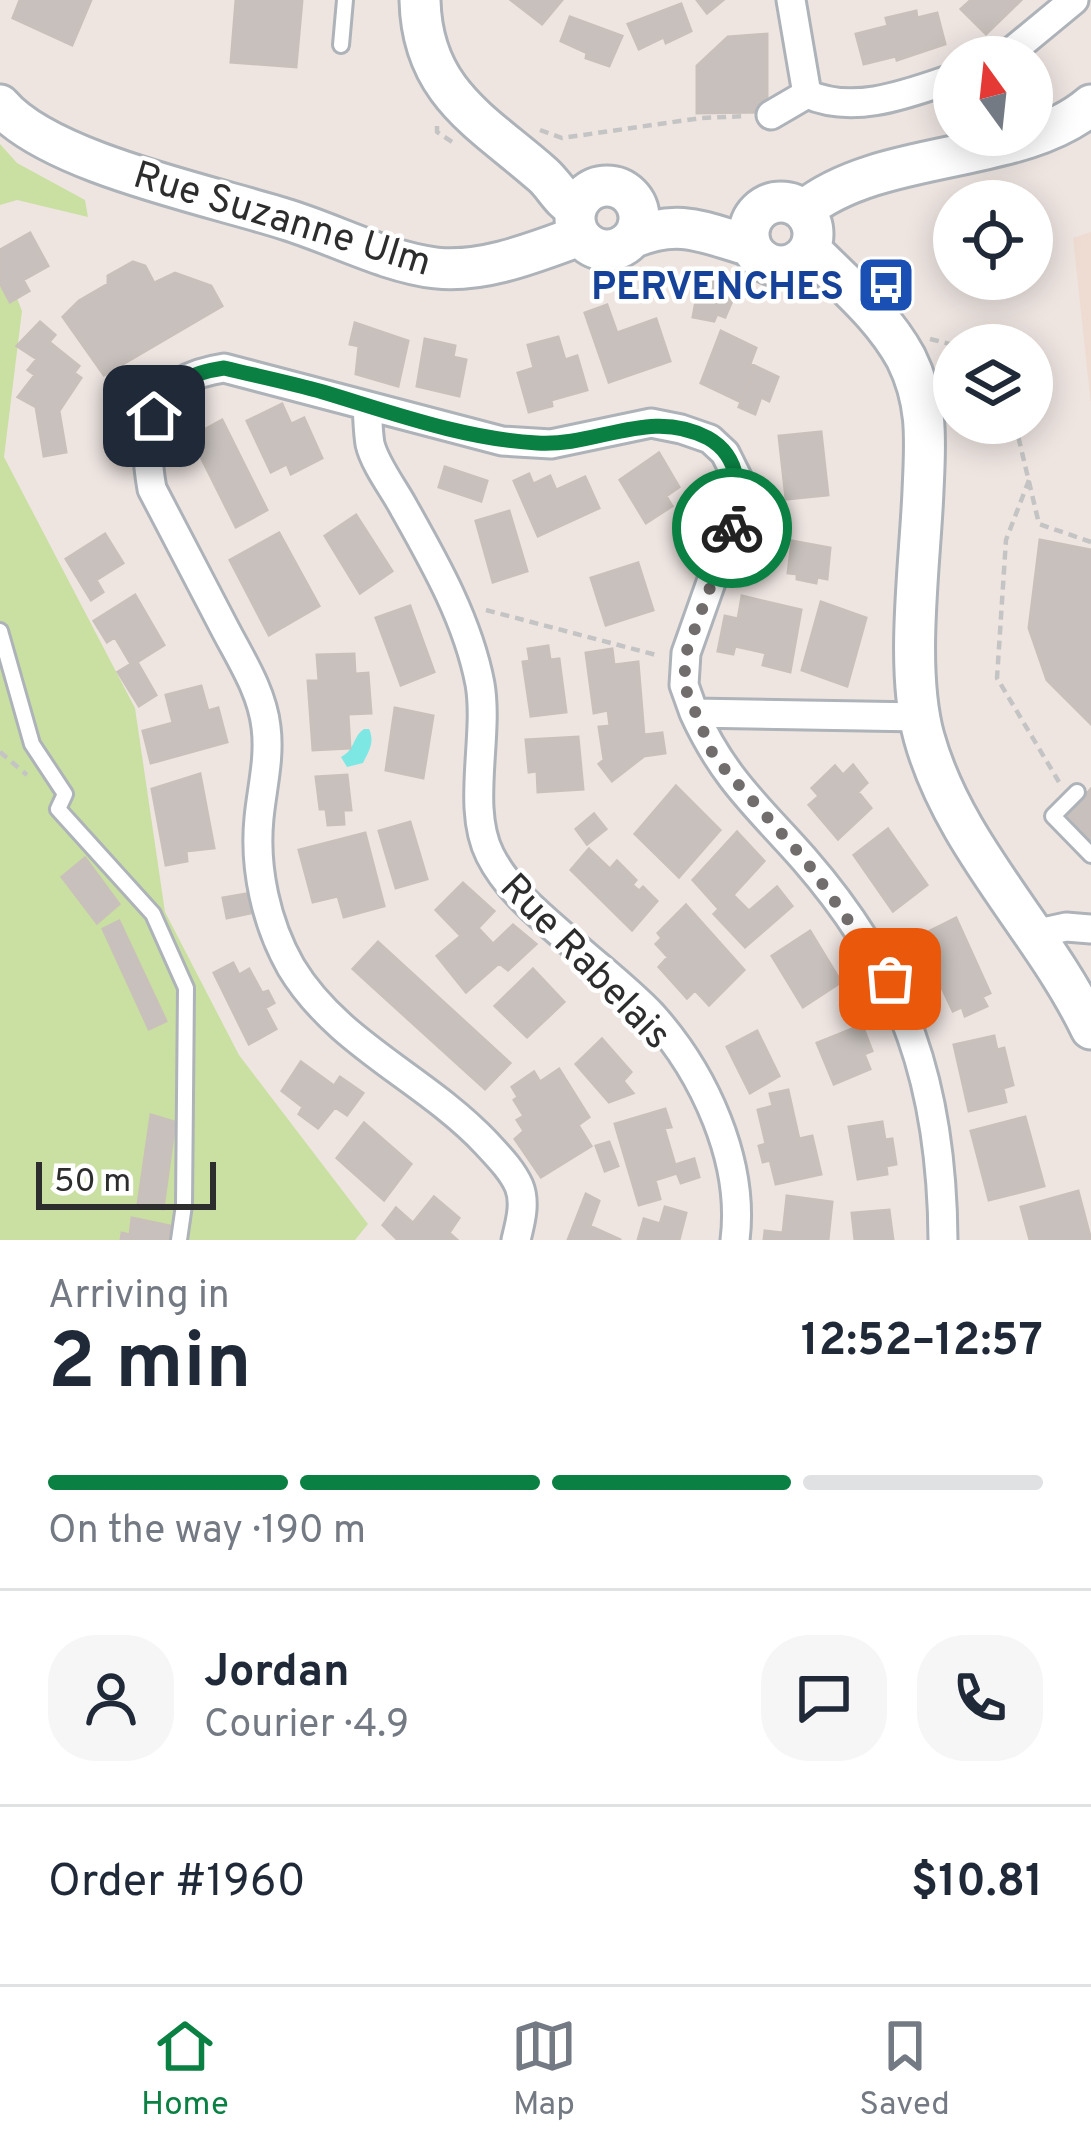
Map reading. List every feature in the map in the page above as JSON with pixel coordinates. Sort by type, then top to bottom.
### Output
[{"type":"main road","points":[[420,0],[432,59],[450,92],[470,117],[582,212],[589,244],[607,250],[634,220],[671,214],[752,233]]},
{"type":"main road","name":"Rue Suzanne Ulm","points":[[0,105],[10,117],[60,146],[436,268],[507,260],[582,212]]},
{"type":"main road","points":[[1091,105],[1043,133],[880,174],[803,241],[775,267],[756,256],[752,233],[768,205],[779,202],[803,241],[882,352],[906,403],[924,460],[916,668],[920,717],[949,800],[1091,1029]]},
{"type":"main road","points":[[582,212],[610,185],[620,188],[634,220]]},
{"type":"street","points":[[791,0],[807,94]]},
{"type":"street","points":[[1030,36],[1074,0]]},
{"type":"street","points":[[807,94],[850,106],[933,84]]},
{"type":"street","points":[[771,115],[807,94]]},
{"type":"street","points":[[516,1240],[521,1190],[507,1166],[465,1121],[346,1031],[315,1001],[291,966],[271,922],[260,880],[266,726],[256,689],[152,489],[146,457],[150,422],[165,394],[190,373],[224,368],[502,441],[550,444],[651,423],[710,439],[725,453],[739,481],[738,506],[685,663],[684,685],[714,757],[806,861],[890,979],[918,1053],[933,1117],[942,1183],[943,1240]]},
{"type":"street","name":"Rue Rabelais","points":[[368,407],[371,447],[451,600],[479,682],[483,713],[478,817],[487,850],[504,880],[653,1017],[686,1065],[712,1108],[730,1158],[738,1211],[734,1240]]},
{"type":"street","points":[[694,713],[920,717]]},
{"type":"street","points":[[1034,934],[1091,929]]},
{"type":"lane","points":[[341,45],[345,0]]},
{"type":"lane","points":[[0,631],[32,744],[65,794],[58,809],[153,914],[186,988],[184,1205],[179,1240]]},
{"type":"lane","points":[[1073,795],[1053,816],[1091,855]]},
{"type":"path","points":[[437,112],[437,132],[453,143]]},
{"type":"path","points":[[562,138],[701,118],[771,115]]},
{"type":"path","points":[[1020,444],[1039,524],[1091,542]]},
{"type":"path","points":[[1029,480],[1006,540],[997,678],[1073,795]]},
{"type":"path","points":[[451,600],[685,663]]},
{"type":"shaded area","points":[[1091,232],[1091,405],[1073,238]]},
{"type":"green space","points":[[0,144],[17,163],[85,200],[88,217],[17,200],[0,205]]},
{"type":"green space","points":[[0,255],[22,311],[4,457],[135,708],[165,912],[239,1055],[368,1224],[355,1240],[0,1240]]},
{"type":"water","points":[[369,729],[371,738],[363,763],[347,767],[341,757]]},
{"type":"building","points":[[20,0],[91,0],[72,45],[13,18]]},
{"type":"building","points":[[236,0],[302,0],[296,67],[231,62]]},
{"type":"building","points":[[511,0],[562,0],[542,24]]},
{"type":"building","points":[[697,0],[723,0],[707,13]]},
{"type":"building","points":[[971,0],[1021,0],[986,34],[961,9]]},
{"type":"building","points":[[681,4],[691,31],[639,49],[628,24]]},
{"type":"building","points":[[916,11],[917,18],[937,13],[943,36],[933,36],[933,48],[864,64],[856,34],[888,26],[886,18]]},
{"type":"building","points":[[570,17],[622,36],[609,66],[561,41]]},
{"type":"building","points":[[767,34],[767,112],[697,113],[697,66],[728,37]]},
{"type":"building","points":[[30,233],[48,266],[23,280],[29,291],[10,302],[0,283],[0,250]]},
{"type":"building","points":[[133,262],[145,266],[154,283],[175,273],[211,286],[222,306],[104,375],[63,317],[108,284],[108,276]]},
{"type":"building","points":[[701,273],[738,287],[725,317],[717,314],[714,321],[693,317]]},
{"type":"building","points":[[607,305],[617,333],[656,319],[670,361],[609,382],[585,313]]},
{"type":"building","points":[[40,322],[55,335],[49,342],[79,366],[74,373],[81,378],[59,411],[66,452],[44,456],[36,407],[18,397],[35,375],[28,370],[37,359],[17,346]]},
{"type":"building","points":[[355,323],[408,341],[398,386],[356,374],[359,346],[350,344]]},
{"type":"building","points":[[721,331],[756,348],[750,364],[755,366],[741,402],[701,383]]},
{"type":"building","points":[[558,337],[565,360],[577,356],[587,390],[529,412],[518,373],[534,368],[528,345]]},
{"type":"building","points":[[425,339],[455,346],[453,357],[466,360],[459,396],[417,386]]},
{"type":"building","points":[[755,366],[778,377],[769,401],[761,397],[755,414],[739,407]]},
{"type":"building","points":[[282,404],[291,424],[304,418],[322,458],[291,474],[287,464],[271,472],[247,421]]},
{"type":"building","points":[[222,420],[267,510],[236,527],[191,437]]},
{"type":"building","points":[[821,432],[828,495],[786,499],[779,436]]},
{"type":"building","points":[[659,453],[679,487],[666,496],[672,506],[646,523],[620,480]]},
{"type":"building","points":[[445,467],[487,481],[481,501],[439,487]]},
{"type":"building","points":[[529,474],[533,484],[550,476],[556,490],[585,477],[599,508],[538,536],[514,481]]},
{"type":"building","points":[[509,511],[527,571],[493,582],[476,521]]},
{"type":"building","points":[[356,515],[392,571],[360,593],[325,536]]},
{"type":"building","points":[[279,533],[319,606],[269,635],[230,560]]},
{"type":"building","points":[[105,534],[123,563],[96,580],[103,592],[91,600],[66,559]]},
{"type":"building","points":[[1040,540],[1091,550],[1091,724],[1047,680],[1029,628]]},
{"type":"building","points":[[792,541],[830,548],[827,579],[817,577],[816,583],[788,573]]},
{"type":"building","points":[[638,563],[653,610],[606,625],[591,578]]},
{"type":"building","points":[[135,595],[164,645],[137,662],[156,695],[139,706],[118,672],[131,664],[115,637],[107,642],[94,621]]},
{"type":"building","points":[[742,596],[801,610],[790,672],[763,665],[766,653],[735,646],[733,654],[718,651],[725,616],[738,619]]},
{"type":"building","points":[[821,602],[866,618],[847,686],[802,670]]},
{"type":"building","points":[[410,606],[434,672],[401,685],[376,618]]},
{"type":"building","points":[[548,646],[550,660],[559,659],[566,712],[531,716],[523,662],[530,661],[528,649]]},
{"type":"building","points":[[612,649],[614,665],[638,662],[644,735],[662,733],[665,753],[644,756],[612,781],[599,764],[604,760],[599,727],[610,726],[608,710],[594,713],[586,653]]},
{"type":"building","points":[[354,654],[355,674],[368,673],[371,713],[348,714],[350,748],[313,750],[308,681],[319,681],[317,655]]},
{"type":"building","points":[[201,686],[208,711],[218,708],[227,742],[151,763],[143,731],[173,723],[166,695]]},
{"type":"building","points":[[395,708],[433,716],[423,778],[386,770]]},
{"type":"building","points":[[578,737],[583,789],[538,792],[537,771],[529,772],[526,740]]},
{"type":"building","points":[[853,765],[867,783],[858,792],[871,808],[838,839],[809,805],[819,796],[812,788],[835,766],[843,775]]},
{"type":"building","points":[[200,774],[214,848],[186,851],[187,861],[166,865],[152,789]]},
{"type":"building","points":[[347,775],[351,810],[343,810],[344,824],[328,825],[326,809],[320,809],[316,777]]},
{"type":"building","points":[[676,786],[720,830],[679,877],[635,834]]},
{"type":"building","points":[[1091,789],[1091,849],[1063,820]]},
{"type":"building","points":[[594,814],[606,829],[587,844],[576,829]]},
{"type":"building","points":[[410,822],[427,879],[396,888],[379,831]]},
{"type":"building","points":[[888,829],[927,885],[893,911],[854,855]]},
{"type":"building","points":[[737,832],[764,861],[733,895],[749,911],[777,887],[792,906],[745,947],[714,914],[719,909],[693,880]]},
{"type":"building","points":[[365,833],[384,906],[344,917],[338,896],[313,902],[299,850]]},
{"type":"building","points":[[589,849],[610,869],[617,861],[636,880],[632,885],[639,891],[643,887],[657,901],[632,930],[571,870]]},
{"type":"building","points":[[85,858],[119,904],[97,923],[62,877]]},
{"type":"building","points":[[463,883],[494,911],[478,928],[493,944],[513,925],[536,944],[508,970],[499,963],[466,992],[437,956],[461,936],[436,910]]},
{"type":"building","points":[[246,894],[250,913],[227,918],[223,898]]},
{"type":"building","points":[[686,905],[744,970],[709,1005],[695,990],[687,998],[659,967],[668,957],[656,944],[662,938],[658,933]]},
{"type":"building","points":[[956,918],[990,993],[982,997],[987,1006],[965,1016],[962,1007],[953,1011],[918,937]]},
{"type":"building","points":[[119,921],[166,1021],[149,1029],[103,929]]},
{"type":"building","points":[[810,931],[841,982],[803,1007],[772,956]]},
{"type":"building","points":[[378,942],[510,1063],[485,1089],[353,969]]},
{"type":"building","points":[[233,963],[239,975],[249,969],[262,993],[268,991],[274,1003],[265,1008],[276,1029],[249,1044],[214,973]]},
{"type":"building","points":[[533,969],[564,1002],[527,1037],[495,1006]]},
{"type":"building","points":[[862,1025],[872,1051],[864,1054],[870,1069],[834,1084],[817,1043]]},
{"type":"building","points":[[757,1031],[779,1076],[750,1093],[727,1047]]},
{"type":"building","points":[[994,1036],[997,1050],[1004,1048],[1013,1085],[1003,1088],[1006,1102],[969,1111],[954,1045]]},
{"type":"building","points":[[602,1039],[631,1072],[623,1081],[633,1093],[609,1102],[576,1064]]},
{"type":"building","points":[[301,1062],[334,1086],[340,1077],[363,1093],[347,1115],[335,1107],[318,1128],[299,1114],[303,1107],[282,1091]]},
{"type":"building","points":[[559,1069],[589,1117],[578,1125],[591,1146],[541,1177],[515,1139],[524,1131],[517,1120],[524,1116],[512,1087],[534,1072],[540,1082]]},
{"type":"building","points":[[788,1090],[799,1139],[812,1136],[821,1174],[776,1184],[770,1160],[763,1162],[759,1146],[766,1144],[758,1110],[773,1106],[770,1094]]},
{"type":"building","points":[[665,1109],[671,1127],[664,1128],[675,1165],[694,1159],[699,1177],[681,1183],[677,1173],[655,1180],[660,1199],[639,1205],[615,1124]]},
{"type":"building","points":[[151,1115],[175,1122],[163,1209],[138,1204]]},
{"type":"building","points":[[1025,1117],[1044,1186],[989,1200],[971,1131]]},
{"type":"building","points":[[882,1122],[885,1140],[892,1139],[896,1164],[886,1166],[887,1174],[858,1179],[849,1127]]},
{"type":"building","points":[[364,1123],[411,1164],[384,1200],[337,1158]]},
{"type":"building","points":[[609,1142],[618,1166],[605,1171],[596,1146]]},
{"type":"building","points":[[1078,1191],[1091,1240],[1030,1240],[1021,1207]]},
{"type":"building","points":[[586,1194],[599,1201],[590,1226],[621,1240],[568,1240]]},
{"type":"building","points":[[787,1196],[832,1202],[828,1240],[764,1240],[765,1231],[783,1233]]},
{"type":"building","points":[[434,1197],[459,1218],[449,1233],[457,1240],[398,1240],[383,1225],[396,1208],[413,1223]]},
{"type":"building","points":[[665,1207],[686,1213],[679,1240],[638,1240],[644,1219],[660,1224]]},
{"type":"building","points":[[889,1210],[893,1240],[855,1240],[852,1213]]},
{"type":"building","points":[[132,1218],[170,1226],[168,1240],[121,1240],[122,1233],[130,1235]]},
{"type":"way so far","points":[[732,528],[686,653],[684,685],[714,757],[806,861],[890,979]]},
{"type":"place","name":"PERVENCHES","points":[[886,285]]},
{"type":"route","points":[[154,416],[165,394],[190,373],[224,368],[502,441],[550,444],[651,423],[710,439],[725,453],[739,481],[732,528]]}]
